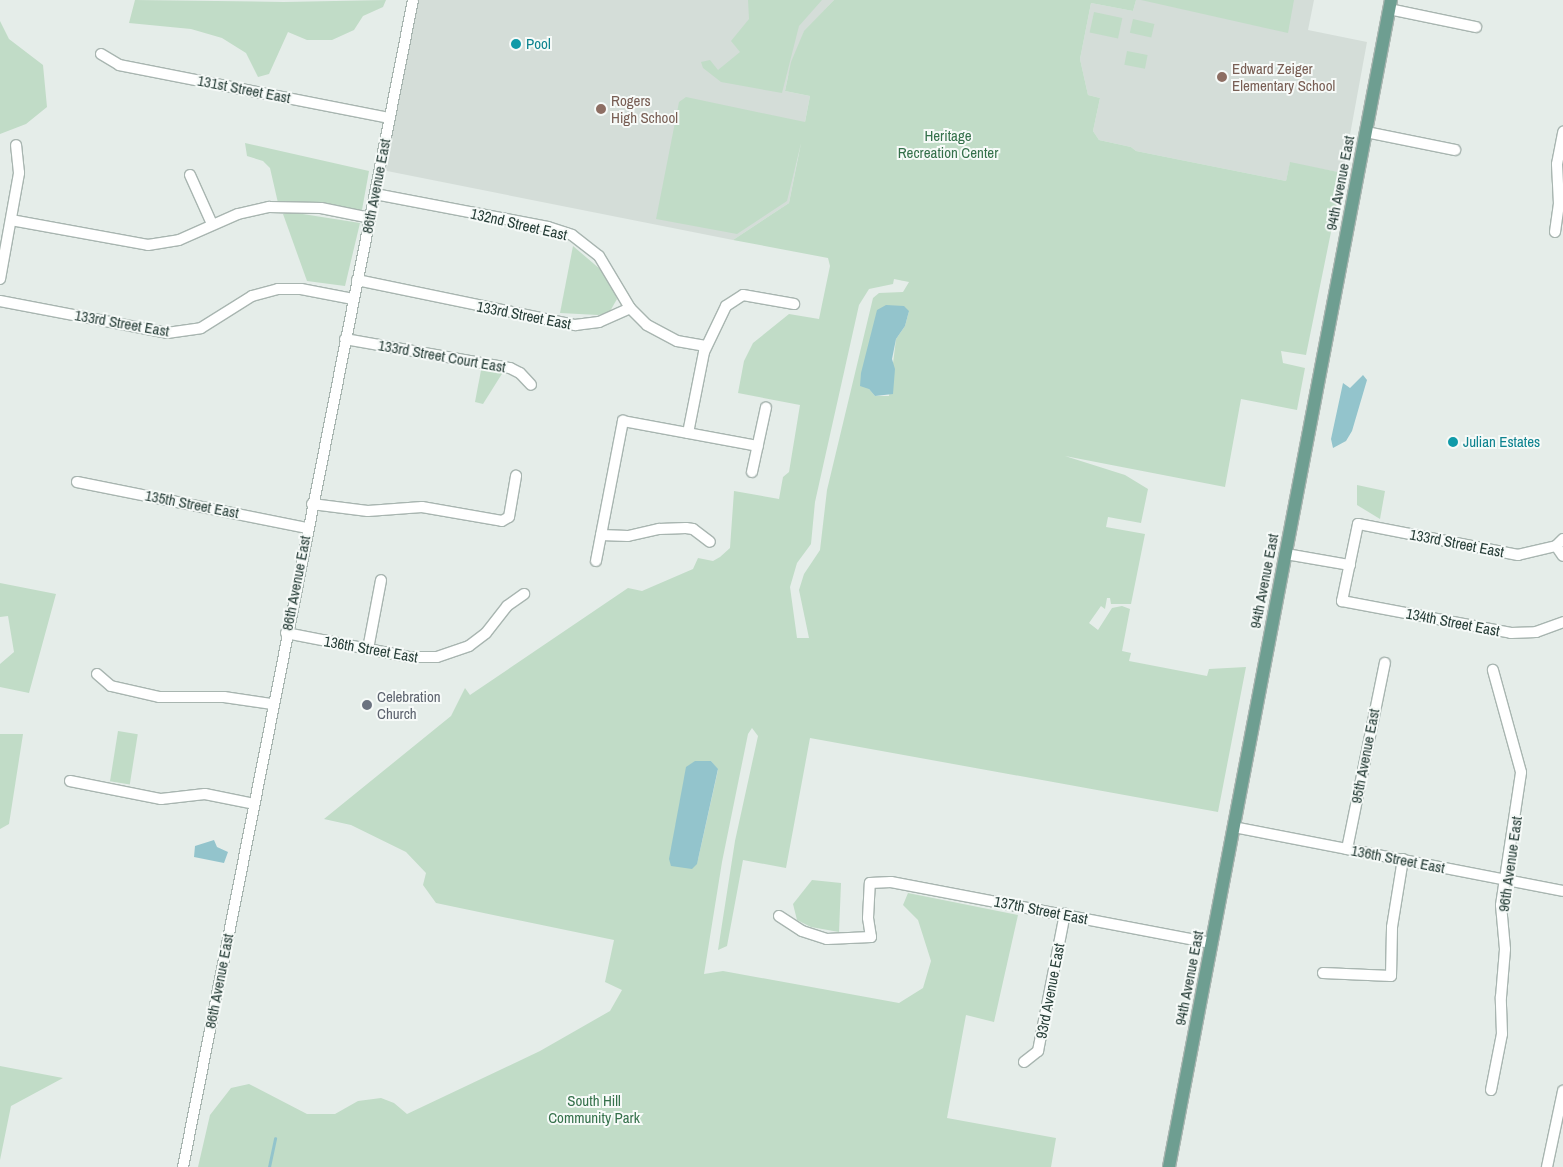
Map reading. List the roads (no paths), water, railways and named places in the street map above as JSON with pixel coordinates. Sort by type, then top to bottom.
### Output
[{"type":"main road","name":"94th Avenue East","points":[[1169,1167],[1390,4]]},
{"type":"street","name":"86th Avenue East","points":[[183,1167],[272,704],[375,194],[412,0]]},
{"type":"street","points":[[1390,4],[1476,27]]},
{"type":"street","name":"131st Street East","points":[[101,54],[119,65],[390,118]]},
{"type":"street","points":[[1366,132],[1455,150]]},
{"type":"street","points":[[1555,232],[1559,204],[1557,166],[1563,132]]},
{"type":"street","points":[[0,279],[19,173],[16,145]]},
{"type":"street","points":[[190,175],[212,224]]},
{"type":"street","name":"132nd Street East","points":[[375,194],[548,227],[572,235],[599,256],[630,308],[656,331],[677,341],[706,346]]},
{"type":"street","points":[[11,220],[148,245],[180,240],[212,224],[238,214],[283,206],[321,208],[370,218]]},
{"type":"street","name":"133rd Street East","points":[[357,280],[575,325],[599,322],[630,308]]},
{"type":"street","name":"133rd Street East","points":[[0,301],[167,333],[201,328],[252,296],[278,289],[301,289],[354,299]]},
{"type":"street","points":[[688,433],[706,346],[726,306],[735,298],[750,296],[794,304]]},
{"type":"street","name":"133rd Street Court East","points":[[345,339],[510,368],[520,372],[531,385]]},
{"type":"street","points":[[752,472],[766,407]]},
{"type":"street","points":[[596,561],[623,421],[758,446]]},
{"type":"street","points":[[312,504],[368,511],[412,506],[502,521],[509,517],[516,476]]},
{"type":"street","name":"135th Street East","points":[[77,482],[307,528]]},
{"type":"street","name":"133rd Street East","points":[[1350,565],[1358,524],[1518,555],[1559,543]]},
{"type":"street","points":[[601,534],[628,536],[659,529],[686,528],[693,529],[710,542]]},
{"type":"street","points":[[1559,543],[1563,556]]},
{"type":"street","points":[[1286,554],[1350,565]]},
{"type":"street","name":"134th Street East","points":[[1350,565],[1342,601],[1511,633],[1536,632],[1563,622]]},
{"type":"street","points":[[368,649],[381,580]]},
{"type":"street","name":"136th Street East","points":[[286,633],[419,658],[455,652],[486,633],[507,606],[524,594]]},
{"type":"street","name":"95th Avenue East","points":[[1347,849],[1384,663]]},
{"type":"street","name":"96th Avenue East","points":[[1492,1090],[1502,1034],[1501,997],[1505,949],[1501,905],[1521,772],[1493,670]]},
{"type":"street","points":[[96,674],[111,686],[159,697],[224,698],[272,704]]},
{"type":"street","points":[[70,781],[161,799],[205,794],[254,804]]},
{"type":"street","name":"136th Street East","points":[[1234,827],[1563,891]]},
{"type":"street","points":[[1323,973],[1391,976],[1392,927],[1403,860]]},
{"type":"street","name":"137th Street East","points":[[779,916],[802,931],[827,939],[871,937],[868,918],[870,883],[891,882],[1212,943]]},
{"type":"street","name":"93rd Avenue East","points":[[1024,1062],[1038,1050],[1064,914]]},
{"type":"street","points":[[1547,1167],[1563,1090]]},
{"type":"water","points":[[886,305],[904,306],[909,311],[905,326],[896,339],[892,359],[895,369],[893,394],[875,396],[869,389],[860,386],[861,373],[877,310]]},
{"type":"water","points":[[1363,375],[1367,380],[1352,431],[1346,441],[1333,448],[1331,439],[1343,383],[1350,388]]},
{"type":"water","points":[[695,761],[711,761],[718,769],[697,864],[692,869],[671,866],[669,859],[686,767]]},
{"type":"water","points":[[214,840],[217,847],[228,852],[224,863],[194,857],[195,846]]},
{"type":"waterway","points":[[269,1167],[275,1139]]},
{"type":"place","name":"Pool","points":[[516,44]]},
{"type":"place","name":"Edward Zeiger Elementary School","points":[[1222,77]]},
{"type":"place","name":"Rogers High School","points":[[601,109]]},
{"type":"place","name":"Julian Estates","points":[[1453,442]]},
{"type":"place","name":"Celebration Church","points":[[367,705]]},
{"type":"park label","name":"Heritage Recreation Center","points":[[948,144]]},
{"type":"park label","name":"South Hill Community Park","points":[[594,1108]]}]
